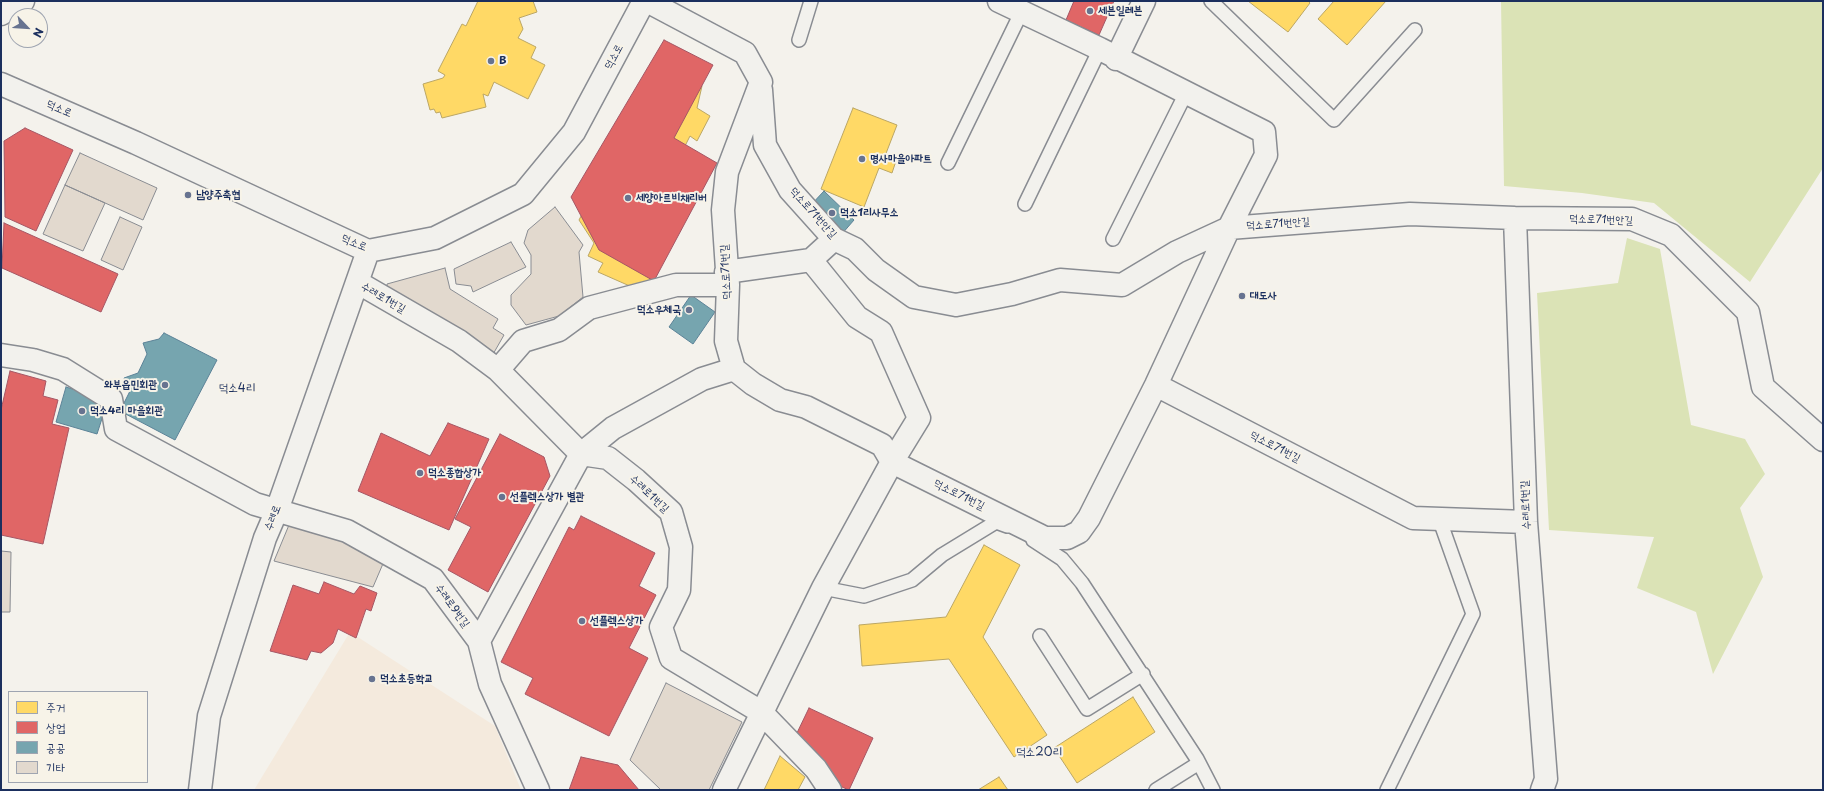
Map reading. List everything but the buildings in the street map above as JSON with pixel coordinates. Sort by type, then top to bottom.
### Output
[{"type":"street","points":[[1,14],[23,1]]},
{"type":"street","name":"덕소로","points":[[1,84],[122,137],[368,251],[435,238],[523,194],[574,132],[644,1]]},
{"type":"street","points":[[647,1],[745,53],[761,82]]},
{"type":"street","points":[[999,1],[1264,132],[1266,155],[1229,228],[1156,385]]},
{"type":"street","points":[[1108,54],[1144,1]]},
{"type":"street","name":"덕소로71번안길","points":[[761,82],[765,145],[790,190],[834,239],[855,249],[876,270],[914,297],[956,305],[1012,294],[1060,280],[1122,285],[1177,252],[1229,228],[1410,214],[1632,220],[1671,235],[1748,312],[1763,387],[1823,440]]},
{"type":"street","name":"덕소로71번길","points":[[734,369],[726,342],[727,278],[723,210],[727,172],[761,82]]},
{"type":"street","name":"수레로1번길","points":[[1515,218],[1526,522],[1546,779],[1542,790]]},
{"type":"street","points":[[498,370],[523,341],[559,330],[589,308],[676,285],[727,278],[811,260],[834,239]]},
{"type":"street","name":"수레로","points":[[200,790],[209,716],[265,538],[368,251]]},
{"type":"street","points":[[724,790],[823,588],[892,462],[919,418],[881,332],[857,317],[811,260]]},
{"type":"street","name":"수레로1번길","points":[[357,282],[459,341],[498,370],[581,454],[608,458],[636,480],[671,512],[681,547],[679,590],[661,628],[670,658],[761,712],[816,769],[830,790]]},
{"type":"street","name":"수레로9번길","points":[[1,355],[33,360],[63,369],[111,399],[116,429],[255,504],[347,531],[433,579],[479,641],[490,684],[538,790]]},
{"type":"street","points":[[479,641],[581,454],[613,428],[702,379],[734,369],[753,384],[780,400],[806,407],[882,445],[892,462]]},
{"type":"street","name":"덕소로71번길","points":[[892,462],[1045,538],[1067,538],[1079,532],[1089,518],[1156,385],[1413,518],[1526,522]]},
{"type":"lane","points":[[799,40],[811,1]]},
{"type":"lane","points":[[1210,1],[1334,120],[1415,30]]},
{"type":"lane","points":[[948,163],[1021,13]]},
{"type":"lane","points":[[1025,204],[1108,54]]},
{"type":"lane","points":[[1113,239],[1186,93]]},
{"type":"lane","points":[[1387,790],[1473,614],[1439,518]]},
{"type":"lane","points":[[823,588],[864,596],[912,580],[942,555],[996,522],[1018,529],[1062,559],[1082,583],[1143,674],[1199,763],[1213,790]]},
{"type":"lane","points":[[1040,636],[1087,709],[1143,674]]},
{"type":"lane","points":[[1156,790],[1199,763]]},
{"type":"shaded area","name":"덕소초등학교","points":[[350,632],[495,726],[521,790],[254,790]]},
{"type":"green space","points":[[1501,1],[1823,1],[1823,168],[1750,282],[1654,203],[1582,193],[1504,186]]},
{"type":"green space","points":[[1627,238],[1660,249],[1691,425],[1745,439],[1765,474],[1740,508],[1763,577],[1713,674],[1696,612],[1637,588],[1654,537],[1549,530],[1537,293],[1618,283]]},
{"type":"place","name":"세븐일레븐","points":[[1090,11]]},
{"type":"place","name":"B","points":[[491,61]]},
{"type":"place","name":"명사마을아파트","points":[[862,159]]},
{"type":"place","name":"남양주축협","points":[[188,195]]},
{"type":"place","name":"세양아르비채리버","points":[[628,198]]},
{"type":"place","name":"덕소1리사무소","points":[[832,213]]},
{"type":"place","name":"대도사","points":[[1242,296]]},
{"type":"place","name":"덕소우체국","points":[[689,310]]},
{"type":"place","name":"와부읍민회관","points":[[165,385]]},
{"type":"place","name":"덕소4리 마을회관","points":[[82,411]]},
{"type":"place","name":"덕소종합상가","points":[[420,473]]},
{"type":"place","name":"선플렉스상가 별관","points":[[502,497]]},
{"type":"place","name":"선플렉스상가","points":[[582,621]]},
{"type":"place","name":"덕소초등학교","points":[[372,679]]},
{"type":"district","name":"덕소4리","points":[[237,389]]},
{"type":"district","name":"덕소20리","points":[[1039,753]]}]
